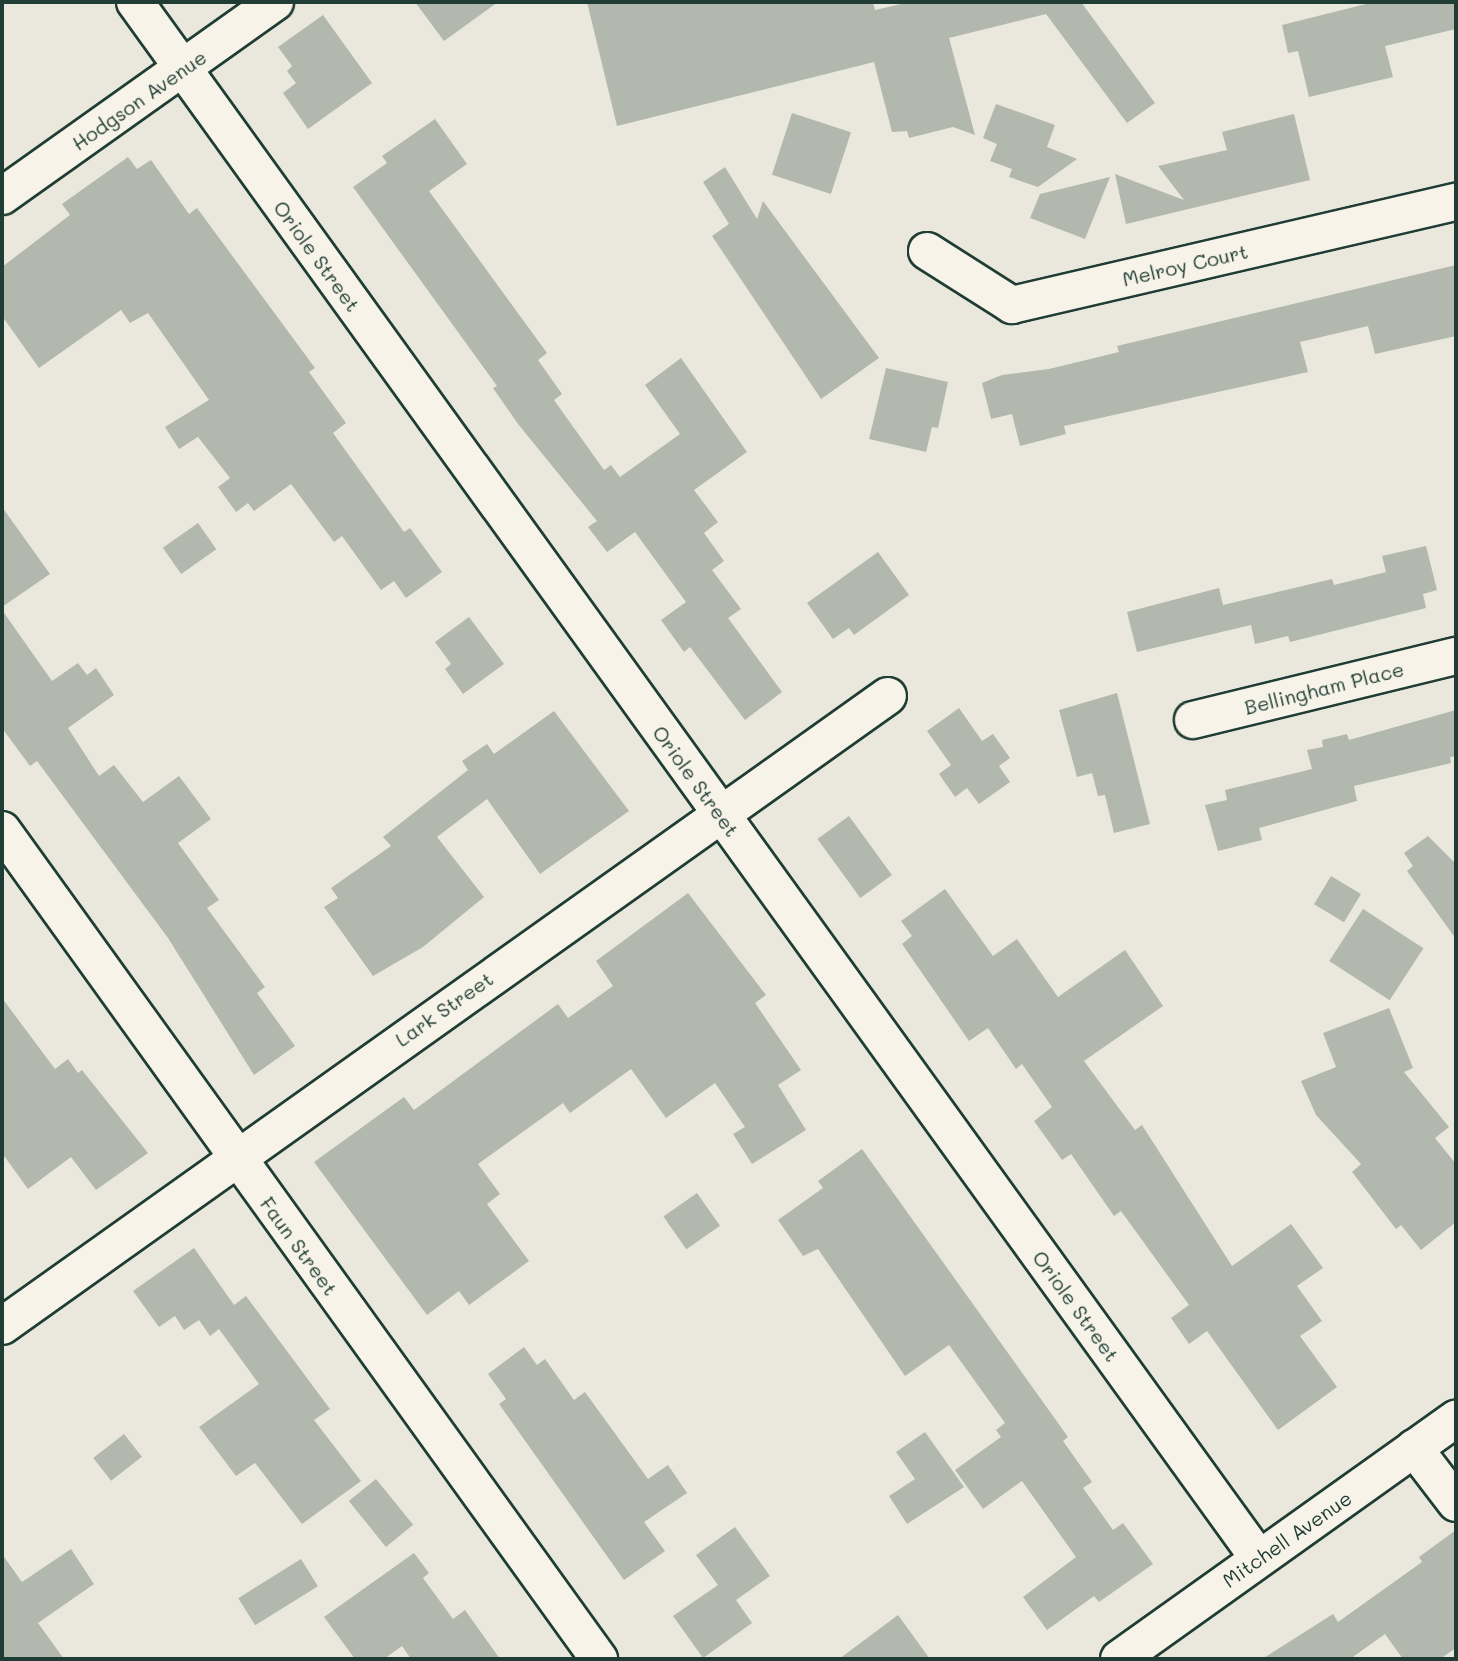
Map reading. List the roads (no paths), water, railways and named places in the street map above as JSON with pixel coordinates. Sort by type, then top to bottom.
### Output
[{"type":"street","name":"Oriole Street","points":[[135,2],[181,70],[1259,1559]]},
{"type":"street","name":"Hodgson Avenue","points":[[2,196],[275,2]]},
{"type":"street","name":"Melroy Court","points":[[927,251],[1012,305],[1456,202]]},
{"type":"street","name":"Bellingham Place","points":[[1193,720],[1456,656]]},
{"type":"street","name":"Lark Street","points":[[2,1326],[888,696]]},
{"type":"street","name":"Faun Street","points":[[2,830],[235,1158],[599,1659]]},
{"type":"street","name":"Mitchell Avenue","points":[[1119,1659],[1456,1419]]},
{"type":"street","points":[[1414,1448],[1456,1503]]}]
